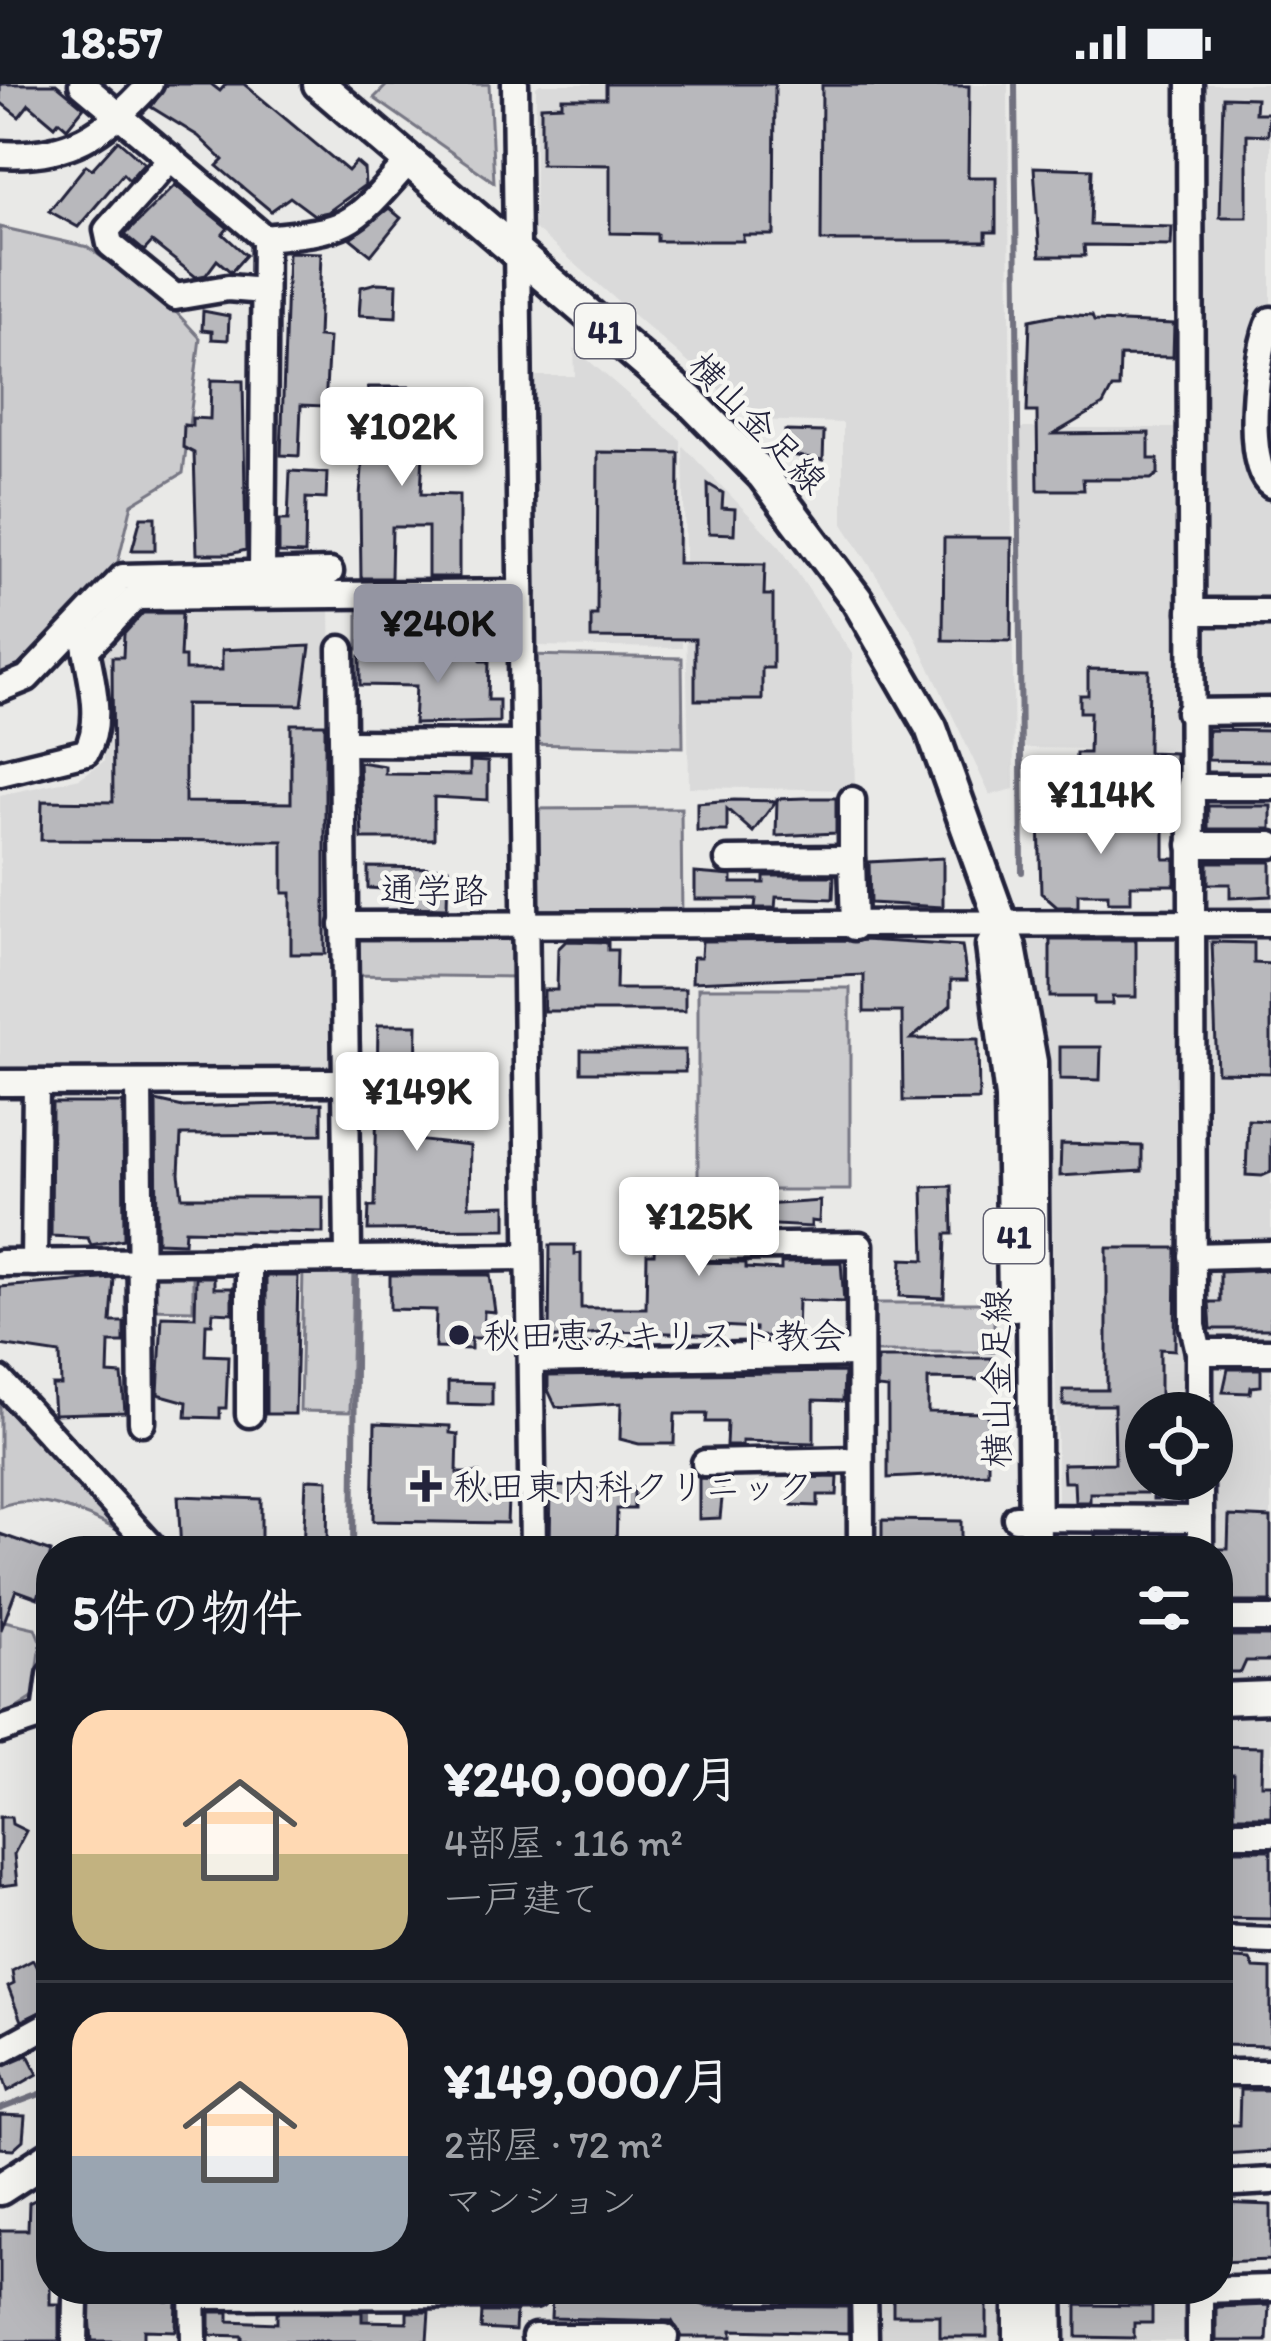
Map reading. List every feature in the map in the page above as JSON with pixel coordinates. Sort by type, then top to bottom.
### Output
[{"type":"main road","name":"横山金足線","points":[[332,88],[520,261],[690,401],[763,476],[820,548],[884,642],[931,728],[1014,966],[1034,1102],[1026,1518],[1021,1536]]},
{"type":"main road","name":"横山金足線","points":[[1026,1518],[1031,1536]]},
{"type":"main road","points":[[1233,1698],[1271,1697]]},
{"type":"main road","points":[[0,2189],[36,2166]]},
{"type":"main road","points":[[1020,2304],[1020,2341]]},
{"type":"main road","points":[[1047,2304],[1048,2341]]},
{"type":"street","points":[[82,84],[265,238],[332,232],[361,214],[408,162]]},
{"type":"street","points":[[0,154],[58,153],[121,116],[150,84]]},
{"type":"street","points":[[515,84],[533,1536]]},
{"type":"street","points":[[1190,84],[1189,924],[1193,1326],[1199,1352],[1199,1392]]},
{"type":"street","points":[[171,158],[107,230],[110,244],[175,297],[228,288],[264,291]]},
{"type":"street","points":[[262,573],[265,238]]},
{"type":"street","points":[[1271,320],[1259,344],[1256,464],[1271,485]]},
{"type":"street","points":[[0,772],[86,752],[94,738],[94,702],[84,638],[124,577],[330,572]]},
{"type":"street","points":[[0,689],[27,678],[136,597],[521,593]]},
{"type":"street","points":[[1190,612],[1271,612]]},
{"type":"street","points":[[340,649],[348,1257]]},
{"type":"street","points":[[1189,712],[1271,711]]},
{"type":"street","points":[[343,742],[522,744]]},
{"type":"street","points":[[1074,801],[1271,787]]},
{"type":"street","points":[[852,800],[854,923]]},
{"type":"street","points":[[1191,845],[1271,845]]},
{"type":"street","points":[[728,860],[852,859]]},
{"type":"street","name":"通学路","points":[[343,925],[1271,923]]},
{"type":"street","points":[[34,1263],[36,1082]]},
{"type":"street","points":[[0,1083],[343,1091]]},
{"type":"street","points":[[139,1083],[142,1422]]},
{"type":"street","points":[[706,1247],[860,1245],[861,1536]]},
{"type":"street","points":[[1192,1256],[1271,1254]]},
{"type":"street","points":[[0,1263],[529,1257]]},
{"type":"street","points":[[249,1259],[249,1414]]},
{"type":"street","points":[[1199,1352],[1271,1352]]},
{"type":"street","points":[[532,1360],[858,1354]]},
{"type":"street","points":[[0,1380],[142,1536]]},
{"type":"street","points":[[704,1462],[860,1460]]},
{"type":"street","points":[[1200,1500],[1200,1536]]},
{"type":"street","points":[[1026,1518],[1200,1519]]},
{"type":"street","points":[[1233,1619],[1271,1618]]},
{"type":"street","points":[[0,1730],[36,1718]]},
{"type":"street","points":[[1233,1833],[1271,1833]]},
{"type":"street","points":[[1233,1940],[1271,1941]]},
{"type":"street","points":[[0,2051],[36,2031]]},
{"type":"street","points":[[1233,2073],[1271,2073]]},
{"type":"street","points":[[1233,2183],[1271,2181]]},
{"type":"street","points":[[1233,2289],[1271,2288]]},
{"type":"street","points":[[76,2304],[76,2341]]},
{"type":"street","points":[[193,2304],[194,2341]]},
{"type":"street","points":[[534,2304],[535,2339],[664,2337]]},
{"type":"street","points":[[864,2304],[865,2341]]},
{"type":"street","points":[[1200,2304],[1201,2341]]},
{"type":"shaded area","points":[[489,84],[494,182],[374,98],[387,85]]},
{"type":"shaded area","points":[[1008,84],[1014,789],[990,795],[914,634],[843,524],[843,423],[754,420],[534,228],[536,87]]},
{"type":"shaded area","points":[[1199,84],[1271,84],[1271,608],[1205,601]]},
{"type":"shaded area","points":[[0,227],[88,247],[177,313],[200,338],[183,473],[132,504],[116,570],[19,673],[0,682]]},
{"type":"shaded area","points":[[574,348],[681,440],[682,648],[532,646],[529,376],[575,376]]},
{"type":"shaded area","points":[[1021,428],[1178,428],[1179,750],[1024,748]]},
{"type":"shaded area","points":[[683,446],[780,547],[852,654],[855,790],[689,787]]},
{"type":"shaded area","points":[[358,599],[510,600],[509,650],[358,649]]},
{"type":"shaded area","points":[[136,603],[330,605],[337,1070],[0,1071],[0,795],[80,778],[104,761],[94,649]]},
{"type":"shaded area","points":[[1271,624],[1271,1932],[1233,1932],[1233,1536],[1059,1536],[1050,1107],[1025,910],[1196,912],[1195,625]]},
{"type":"shaded area","points":[[522,655],[682,658],[683,747],[522,744]]},
{"type":"shaded area","points":[[681,808],[682,922],[524,928],[524,977],[343,975],[343,920],[523,928],[524,809]]},
{"type":"shaded area","points":[[698,988],[850,988],[850,1190],[698,1190]]},
{"type":"shaded area","points":[[353,1268],[350,1412],[300,1411],[303,1269]]},
{"type":"shaded area","points":[[161,1269],[193,1270],[193,1310],[150,1309],[150,1281]]},
{"type":"shaded area","points":[[868,1303],[994,1303],[994,1352],[868,1352]]},
{"type":"shaded area","points":[[0,1389],[134,1536],[54,1505],[35,1502],[0,1507]]},
{"type":"shaded area","points":[[0,1620],[35,1628],[36,1682],[34,1697],[0,1719]]},
{"type":"shaded area","points":[[868,2304],[1196,2304],[1198,2341],[868,2341]]},
{"type":"building","points":[[0,84],[56,84],[84,107],[67,128],[59,121],[55,126],[29,104],[19,117],[0,102]]},
{"type":"building","points":[[167,84],[211,84],[220,91],[226,84],[244,84],[348,171],[356,162],[364,169],[365,185],[328,212],[314,215],[290,197],[271,211],[217,166],[223,160],[198,136],[151,107]]},
{"type":"building","points":[[606,84],[775,84],[774,235],[743,235],[743,241],[657,241],[657,234],[610,233],[610,165],[541,164],[541,106],[562,105],[562,98],[606,98]]},
{"type":"building","points":[[822,85],[969,86],[968,177],[996,177],[996,232],[986,232],[986,241],[821,241]]},
{"type":"building","points":[[1223,97],[1256,98],[1255,113],[1269,113],[1268,135],[1247,134],[1247,217],[1220,217]]},
{"type":"building","points":[[118,140],[144,163],[129,180],[123,174],[78,227],[49,211],[86,165],[92,169]]},
{"type":"building","points":[[1034,167],[1092,169],[1090,225],[1172,227],[1171,246],[1084,245],[1085,256],[1040,256]]},
{"type":"building","points":[[175,185],[228,228],[223,234],[246,255],[231,272],[217,260],[206,275],[196,277],[152,242],[144,251],[125,235]]},
{"type":"building","points":[[389,208],[401,218],[371,255],[350,238]]},
{"type":"building","points":[[288,252],[321,253],[318,337],[329,338],[325,406],[301,405],[299,456],[281,455]]},
{"type":"building","points":[[397,284],[396,317],[359,315],[361,287]]},
{"type":"building","points":[[203,311],[229,316],[228,340],[212,339],[212,331],[202,330]]},
{"type":"building","points":[[1060,314],[1092,316],[1094,321],[1174,324],[1173,357],[1120,356],[1119,388],[1112,388],[1103,405],[1054,434],[1149,433],[1149,459],[1158,459],[1158,474],[1151,479],[1083,479],[1084,490],[1038,490],[1037,412],[1027,412],[1030,320]]},
{"type":"building","points":[[211,380],[243,381],[246,550],[230,554],[197,554],[194,453],[183,447],[184,425],[192,426],[192,418],[210,419]]},
{"type":"building","points":[[368,387],[409,387],[408,431],[443,432],[442,453],[423,452],[421,494],[459,495],[459,577],[428,577],[428,527],[392,527],[391,578],[361,578],[360,496]]},
{"type":"building","points":[[785,431],[824,432],[823,460],[791,455],[791,448],[785,448]]},
{"type":"building","points":[[598,452],[679,453],[678,563],[765,564],[764,595],[773,595],[773,668],[762,668],[762,700],[695,700],[695,639],[591,638],[591,615],[597,615]]},
{"type":"building","points":[[290,471],[327,473],[326,499],[306,498],[305,554],[279,553],[279,520],[288,520]]},
{"type":"building","points":[[708,484],[723,493],[722,508],[735,509],[734,534],[709,533]]},
{"type":"building","points":[[141,517],[155,517],[155,550],[132,550]]},
{"type":"building","points":[[944,538],[1012,538],[1011,641],[943,640]]},
{"type":"building","points":[[143,613],[182,613],[180,657],[185,657],[185,670],[222,670],[222,650],[310,646],[302,705],[185,704],[185,802],[291,803],[291,724],[325,724],[325,954],[291,954],[291,893],[283,893],[283,841],[41,840],[42,801],[113,802],[112,657],[123,657],[124,634]]},
{"type":"building","points":[[481,655],[481,661],[489,661],[488,700],[499,700],[499,722],[414,724],[416,686],[360,685],[360,656]]},
{"type":"building","points":[[1088,669],[1149,670],[1148,752],[1175,753],[1174,783],[1098,775],[1098,783],[1075,783],[1076,753],[1089,753],[1090,712],[1080,712],[1080,695],[1088,695]]},
{"type":"building","points":[[1208,730],[1271,731],[1271,761],[1208,760]]},
{"type":"building","points":[[470,761],[488,762],[488,800],[434,797],[434,839],[362,839],[359,762],[385,766],[385,774],[470,775]]},
{"type":"building","points":[[836,798],[836,833],[776,836],[777,799]]},
{"type":"building","points":[[776,801],[753,832],[727,809],[727,831],[697,831],[697,803]]},
{"type":"building","points":[[1208,806],[1271,806],[1271,829],[1208,829]]},
{"type":"building","points":[[1039,815],[1164,819],[1164,859],[1175,859],[1175,885],[1131,885],[1131,902],[1108,902],[1108,894],[1078,894],[1078,907],[1057,907],[1041,893]]},
{"type":"building","points":[[943,858],[943,907],[870,903],[869,862]]},
{"type":"building","points":[[1208,862],[1271,862],[1271,896],[1230,898],[1230,884],[1208,884]]},
{"type":"building","points":[[368,867],[448,868],[447,908],[401,907],[402,890],[368,888]]},
{"type":"building","points":[[695,873],[732,876],[732,883],[764,883],[764,876],[834,876],[833,899],[776,897],[775,908],[755,908],[756,899],[695,899]]},
{"type":"building","points":[[863,940],[962,946],[967,980],[951,980],[951,1005],[911,1039],[978,1039],[979,1100],[903,1101],[902,1012],[864,1012],[864,975],[692,982],[693,957],[701,957],[702,941]]},
{"type":"building","points":[[1050,940],[1136,940],[1136,997],[1112,997],[1112,1004],[1094,1004],[1094,997],[1050,997]]},
{"type":"building","points":[[566,941],[608,942],[608,950],[617,950],[616,989],[685,989],[685,1011],[544,1011],[544,990],[557,990],[558,949]]},
{"type":"building","points":[[1212,942],[1254,943],[1254,963],[1271,964],[1271,1073],[1217,1072]]},
{"type":"building","points":[[378,1025],[417,1025],[415,1140],[470,1146],[469,1206],[506,1205],[506,1229],[368,1230],[369,1207],[375,1207]]},
{"type":"building","points":[[1060,1047],[1101,1047],[1100,1080],[1060,1079]]},
{"type":"building","points":[[581,1050],[685,1050],[685,1072],[581,1072]]},
{"type":"building","points":[[156,1101],[183,1107],[322,1103],[322,1134],[181,1135],[179,1174],[182,1197],[323,1197],[323,1233],[185,1230],[184,1243],[157,1242]]},
{"type":"building","points":[[52,1103],[123,1103],[124,1239],[91,1245],[88,1238],[51,1236]]},
{"type":"building","points":[[1248,1120],[1271,1121],[1271,1172],[1262,1176],[1246,1175]]},
{"type":"building","points":[[1061,1144],[1142,1146],[1142,1171],[1060,1176]]},
{"type":"building","points":[[952,1186],[953,1234],[946,1234],[944,1298],[900,1296],[902,1259],[925,1260],[923,1187]]},
{"type":"building","points":[[654,1199],[764,1205],[820,1201],[819,1222],[811,1221],[811,1227],[725,1222],[697,1234],[690,1248],[699,1262],[746,1263],[746,1268],[781,1270],[781,1263],[841,1262],[844,1302],[798,1300],[797,1337],[755,1336],[755,1328],[721,1326],[721,1335],[615,1331],[549,1339],[550,1245],[575,1245],[575,1254],[581,1253],[581,1308],[646,1308],[647,1254],[654,1254],[655,1225],[647,1225],[647,1209],[654,1209]]},
{"type":"building","points":[[1107,1248],[1176,1248],[1175,1350],[1160,1349],[1160,1392],[1125,1392],[1125,1493],[1090,1493],[1090,1502],[1075,1502],[1074,1482],[1064,1482],[1063,1464],[1115,1463],[1114,1405],[1063,1405],[1063,1390],[1107,1390]]},
{"type":"building","points":[[1271,1270],[1271,1329],[1211,1329],[1209,1302],[1220,1302],[1220,1272]]},
{"type":"building","points":[[390,1275],[490,1275],[495,1312],[484,1311],[483,1338],[471,1338],[471,1349],[435,1348],[436,1310],[390,1309]]},
{"type":"building","points":[[266,1276],[298,1276],[295,1414],[266,1414]]},
{"type":"building","points":[[196,1277],[214,1277],[214,1288],[232,1288],[232,1313],[213,1312],[212,1324],[206,1324],[205,1355],[228,1356],[226,1408],[220,1408],[220,1418],[186,1417],[187,1402],[158,1394],[162,1316],[195,1317]]},
{"type":"building","points":[[114,1278],[111,1322],[124,1322],[124,1343],[109,1343],[108,1374],[122,1375],[125,1412],[54,1414],[52,1385],[61,1385],[60,1354],[0,1345],[0,1287]]},
{"type":"building","points":[[877,1358],[992,1358],[992,1380],[928,1379],[928,1412],[988,1413],[988,1473],[888,1478],[888,1389],[877,1388]]},
{"type":"building","points":[[1228,1369],[1261,1369],[1261,1386],[1251,1387],[1250,1393],[1223,1392]]},
{"type":"building","points":[[844,1372],[843,1401],[814,1400],[814,1443],[742,1441],[742,1446],[726,1446],[727,1422],[706,1422],[707,1414],[675,1414],[674,1444],[639,1444],[620,1439],[621,1403],[556,1407],[548,1390],[548,1376]]},
{"type":"building","points":[[448,1382],[492,1383],[492,1405],[448,1404]]},
{"type":"building","name":"秋田東内科クリニック","points":[[375,1423],[450,1426],[450,1433],[458,1434],[457,1473],[479,1473],[478,1498],[508,1499],[507,1523],[373,1521]]},
{"type":"building","points":[[838,1477],[837,1495],[818,1495],[818,1506],[792,1505],[793,1478]]},
{"type":"building","points":[[699,1478],[724,1479],[720,1518],[699,1519]]},
{"type":"building","points":[[306,1480],[328,1480],[327,1536],[304,1536]]},
{"type":"building","points":[[551,1486],[634,1488],[634,1509],[617,1509],[616,1536],[550,1536]]},
{"type":"building","points":[[178,1496],[261,1499],[261,1536],[180,1536]]},
{"type":"building","points":[[1229,1516],[1271,1518],[1271,1602],[1233,1602],[1233,1536],[1228,1536]]},
{"type":"building","points":[[882,1520],[961,1521],[961,1536],[882,1536]]},
{"type":"building","points":[[0,1534],[36,1547],[36,1597],[16,1590],[1,1630]]},
{"type":"building","points":[[1233,1636],[1271,1636],[1271,1661],[1246,1661],[1241,1672],[1233,1672]]},
{"type":"building","points":[[1233,1746],[1262,1747],[1261,1784],[1271,1784],[1271,1816],[1234,1816]]},
{"type":"building","points":[[0,1817],[11,1817],[12,1824],[26,1831],[14,1854],[17,1884],[0,1886]]},
{"type":"building","points":[[1233,1850],[1271,1850],[1271,1919],[1233,1918]]},
{"type":"building","points":[[1233,1959],[1271,1969],[1271,2046],[1233,2045]]},
{"type":"building","points":[[33,1960],[36,1966],[36,2014],[21,2021],[8,1987],[14,1984],[12,1971]]},
{"type":"building","points":[[28,2055],[36,2075],[8,2091],[0,2067]]},
{"type":"building","points":[[1240,2090],[1271,2090],[1271,2151],[1233,2153],[1233,2125],[1239,2125]]},
{"type":"building","points":[[0,2115],[25,2116],[23,2140],[13,2149],[0,2148]]},
{"type":"building","points":[[36,2200],[36,2304],[59,2304],[59,2341],[0,2341],[0,2230],[28,2230],[29,2203]]},
{"type":"building","points":[[1233,2204],[1271,2205],[1271,2260],[1233,2261]]},
{"type":"building","points":[[89,2304],[177,2304],[176,2331],[144,2330],[144,2341],[92,2341]]},
{"type":"building","points":[[552,2304],[848,2307],[848,2333],[732,2330],[732,2337],[681,2337],[672,2321],[551,2318]]},
{"type":"building","points":[[893,2304],[987,2304],[987,2337],[940,2337],[940,2315],[893,2315]]},
{"type":"building","points":[[1077,2305],[1152,2306],[1152,2323],[1134,2323],[1134,2338],[1077,2337]]},
{"type":"building","points":[[1269,2305],[1267,2341],[1216,2341],[1216,2307]]},
{"type":"building","points":[[210,2312],[229,2312],[229,2321],[277,2323],[277,2312],[362,2312],[362,2321],[407,2322],[407,2312],[429,2312],[427,2341],[242,2341],[242,2336],[210,2335]]},
{"type":"building","points":[[482,2312],[516,2312],[515,2331],[481,2329]]},
{"type":"waterway","points":[[1015,84],[1022,872]]},
{"type":"waterway","points":[[356,957],[361,1095],[357,1118]]},
{"type":"waterway","points":[[155,1096],[337,1095]]},
{"type":"waterway","points":[[0,1096],[20,1096]]},
{"type":"waterway","points":[[52,1096],[124,1096]]},
{"type":"waterway","points":[[353,1536],[356,1272]]},
{"type":"waterway","points":[[0,2109],[36,2096]]},
{"type":"waterway","points":[[366,2305],[366,2341]]},
{"type":"place","name":"秋田恵みキリスト教会","points":[[459,1335]]},
{"type":"place","name":"秋田東内科クリニック","points":[[426,1486]]}]
